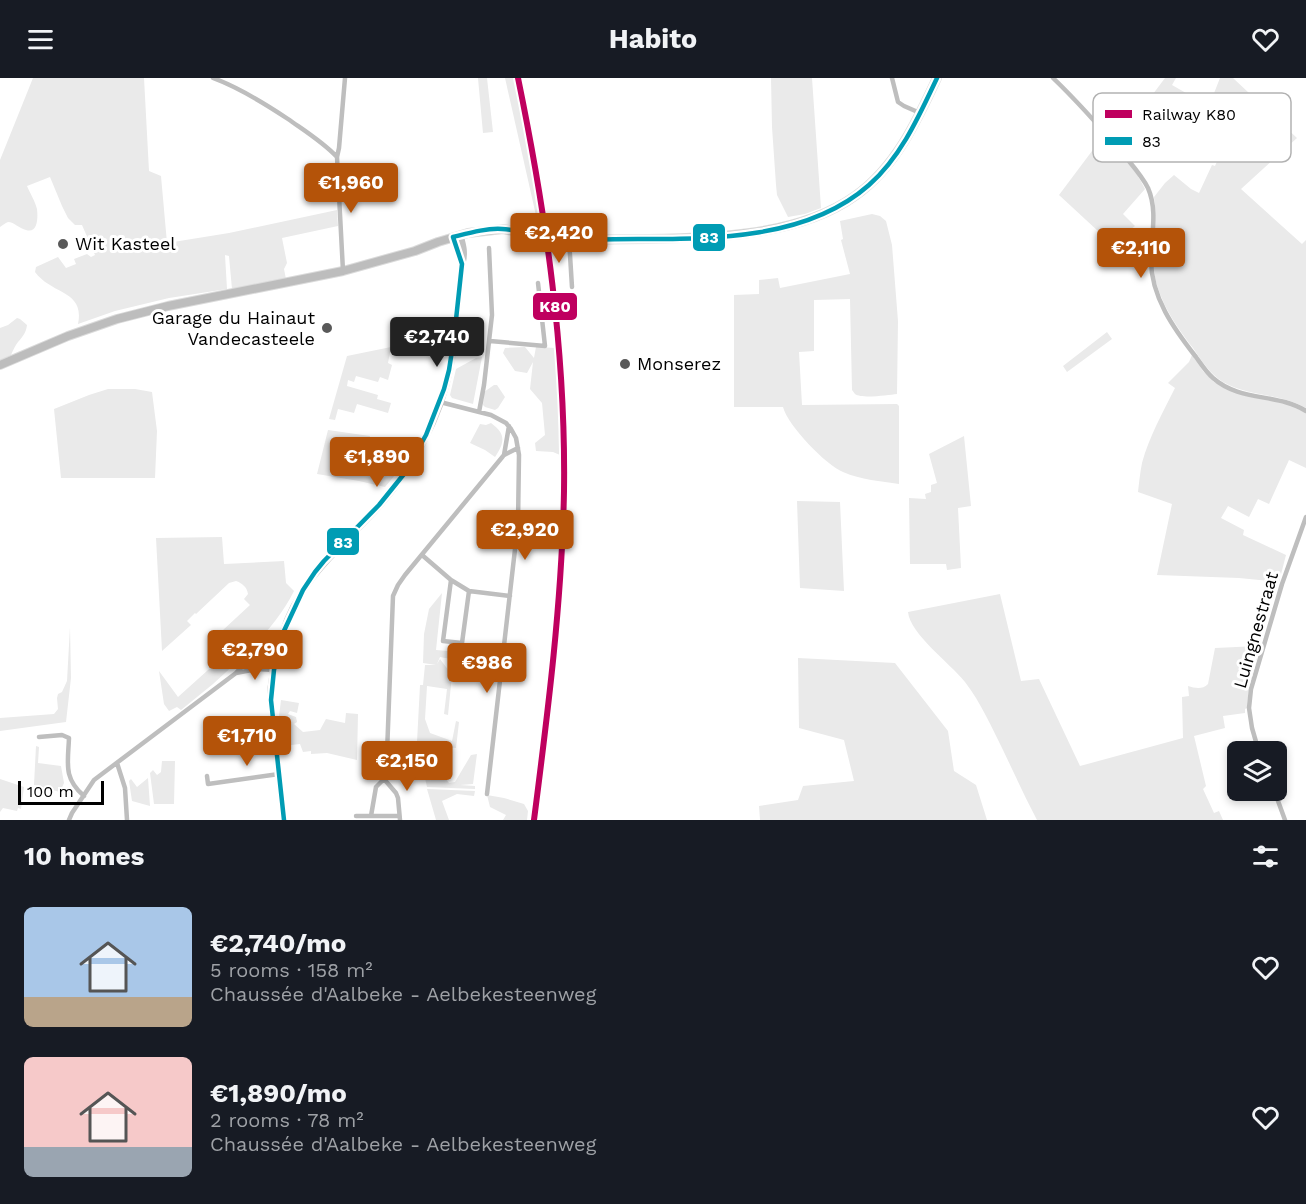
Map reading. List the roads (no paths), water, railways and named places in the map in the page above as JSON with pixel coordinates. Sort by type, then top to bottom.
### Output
[{"type":"main road","points":[[0,365],[77,332],[141,312],[343,271],[415,251],[456,236],[486,230],[502,229],[569,239],[679,238],[735,234],[783,227],[817,217],[855,196],[876,178],[898,150],[937,78]]},
{"type":"main road","points":[[284,820],[271,700],[274,670],[283,633],[303,590],[324,561],[379,505],[398,482],[426,435],[440,402],[449,370],[464,252],[456,236]]},
{"type":"street","points":[[213,78],[244,92],[278,112],[314,136],[336,158]]},
{"type":"street","points":[[343,271],[336,158],[339,148],[345,78]]},
{"type":"street","points":[[892,78],[898,102],[920,113]]},
{"type":"street","points":[[1053,78],[1093,119]]},
{"type":"street","points":[[1129,162],[1148,188],[1154,213],[1151,256],[1153,280],[1161,305],[1189,348],[1213,378],[1230,389],[1247,395],[1290,402],[1306,411]]},
{"type":"street","points":[[569,239],[572,287]]},
{"type":"street","points":[[479,412],[490,341],[492,297],[489,248]]},
{"type":"street","points":[[490,341],[544,346],[538,283]]},
{"type":"street","points":[[440,402],[499,418],[509,426],[516,438],[519,455],[518,524],[487,794]]},
{"type":"street","points":[[504,455],[509,426]]},
{"type":"street","points":[[371,816],[376,787],[384,779],[388,745],[393,596],[398,585],[504,455],[518,448]]},
{"type":"street","name":"Luingnestraat","points":[[1256,741],[1249,708],[1251,689],[1282,584],[1306,517]]},
{"type":"street","points":[[422,555],[451,580],[469,591],[510,596]]},
{"type":"street","points":[[451,580],[443,641],[462,643],[469,591]]},
{"type":"street","points":[[69,820],[94,780],[236,673],[253,657],[277,656]]},
{"type":"street","points":[[236,673],[257,669],[274,670]]},
{"type":"street","points":[[39,737],[62,735],[69,738],[70,779],[74,788],[84,796]]},
{"type":"street","points":[[117,763],[126,793],[127,820]]},
{"type":"street","points":[[207,776],[208,784],[279,774]]},
{"type":"street","points":[[356,816],[399,818],[398,798],[384,779]]},
{"type":"street","points":[[1278,801],[1286,820]]},
{"type":"rail line","name":"K80","points":[[518,78],[537,180],[552,283],[558,335],[564,439],[563,532],[557,615],[534,820]]},
{"type":"place","name":"Wit Kasteel","points":[[63,244]]},
{"type":"place","name":"Garage du Hainaut Vandecasteele","points":[[327,328]]},
{"type":"place","name":"Monserez","points":[[625,364]]}]
